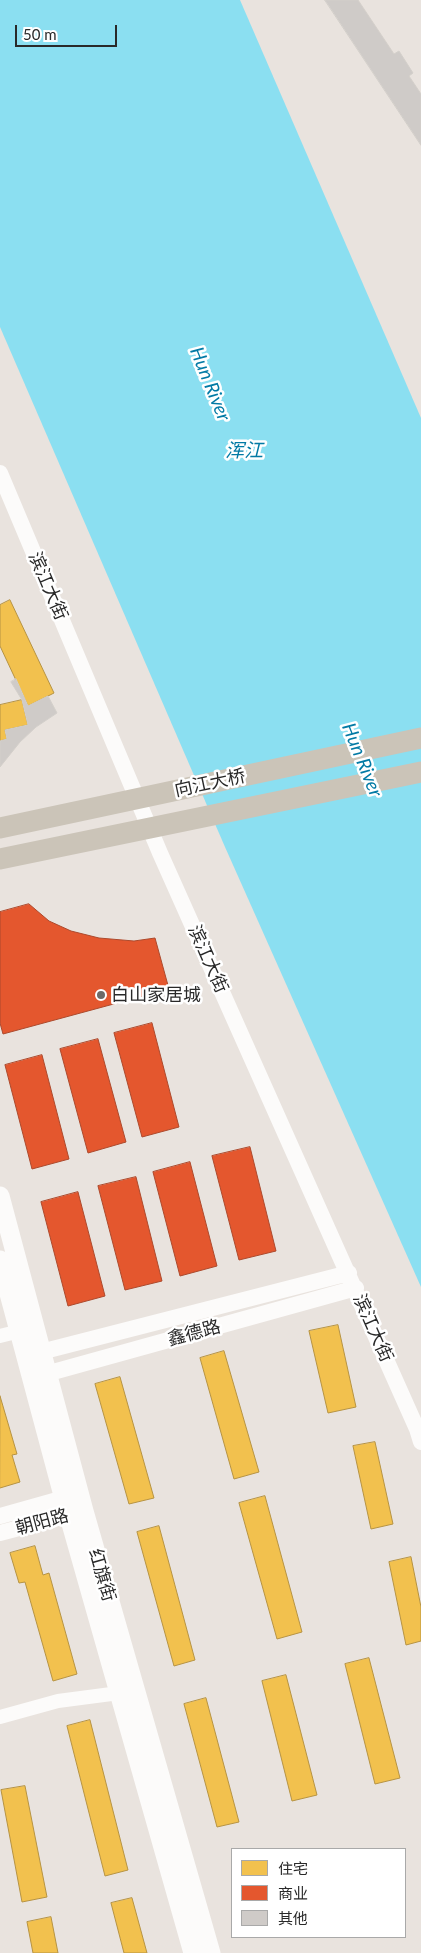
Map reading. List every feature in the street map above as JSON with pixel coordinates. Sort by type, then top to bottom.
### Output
[{"type":"main road","name":"向江大桥","points":[[0,828],[421,738]]},
{"type":"main road","name":"向江大桥","points":[[0,859],[421,772]]},
{"type":"main road","points":[[0,1196],[40,1375],[74,1505],[119,1693],[193,1953]]},
{"type":"main road","points":[[0,1260],[20,1331],[35,1354]]},
{"type":"main road","name":"红旗街","points":[[74,1505],[211,1953]]},
{"type":"street","name":"滨江大街","points":[[0,472],[160,853],[352,1281],[421,1442]]},
{"type":"street","name":"鑫德路","points":[[35,1354],[352,1281]]},
{"type":"street","name":"鑫德路","points":[[40,1375],[352,1281]]},
{"type":"street","points":[[0,1336],[20,1331]]},
{"type":"street","name":"朝阳路","points":[[0,1516],[74,1505]]},
{"type":"street","name":"朝阳路","points":[[0,1533],[74,1505]]},
{"type":"street","points":[[0,1717],[58,1701],[119,1693]]},
{"type":"water","name":"浑江","points":[[0,0],[240,0],[421,418],[421,1287],[225,847],[0,327]]},
{"type":"building: 住宅","points":[[10,600],[54,693],[28,706],[0,646],[0,605]]},
{"type":"building: 住宅","points":[[22,700],[28,725],[5,730],[7,739],[0,741],[0,705]]},
{"type":"building: 住宅","points":[[338,1325],[356,1407],[328,1413],[309,1331]]},
{"type":"building: 住宅","points":[[224,1351],[259,1472],[234,1479],[200,1358]]},
{"type":"building: 住宅","points":[[120,1377],[154,1498],[129,1504],[95,1384]]},
{"type":"building: 住宅","points":[[0,1396],[17,1454],[12,1455],[20,1482],[0,1488]]},
{"type":"building: 住宅","points":[[375,1442],[393,1524],[371,1529],[353,1446]]},
{"type":"building: 住宅","points":[[265,1496],[302,1632],[277,1639],[239,1503]]},
{"type":"building: 住宅","points":[[159,1526],[195,1660],[174,1666],[137,1532]]},
{"type":"building: 住宅","points":[[35,1546],[43,1575],[49,1573],[77,1674],[53,1681],[25,1582],[19,1583],[10,1553]]},
{"type":"building: 住宅","points":[[411,1557],[421,1607],[421,1641],[406,1645],[389,1562]]},
{"type":"building: 住宅","points":[[369,1658],[400,1778],[375,1784],[345,1664]]},
{"type":"building: 住宅","points":[[286,1675],[317,1795],[292,1801],[262,1681]]},
{"type":"building: 住宅","points":[[206,1698],[239,1822],[217,1827],[184,1704]]},
{"type":"building: 住宅","points":[[90,1720],[128,1870],[105,1876],[67,1726]]},
{"type":"building: 住宅","points":[[25,1786],[47,1897],[22,1902],[1,1790]]},
{"type":"building: 住宅","points":[[132,1898],[147,1953],[124,1953],[111,1903]]},
{"type":"building: 住宅","points":[[51,1917],[58,1953],[33,1953],[27,1922]]},
{"type":"building: 商业","points":[[29,904],[49,921],[71,931],[99,938],[134,941],[155,938],[169,989],[3,1034],[0,1023],[0,912]]},
{"type":"building: 商业","points":[[152,1023],[179,1127],[142,1137],[114,1033]]},
{"type":"building: 商业","points":[[98,1039],[126,1142],[88,1153],[60,1049]]},
{"type":"building: 商业","points":[[42,1055],[69,1159],[32,1169],[5,1065]]},
{"type":"building: 商业","points":[[250,1147],[276,1251],[239,1260],[212,1156]]},
{"type":"building: 商业","points":[[190,1162],[217,1266],[180,1276],[153,1172]]},
{"type":"building: 商业","points":[[136,1177],[162,1281],[125,1290],[98,1186]]},
{"type":"building: 商业","points":[[78,1192],[105,1296],[68,1306],[41,1202]]},
{"type":"building: 其他","points":[[325,0],[358,0],[394,54],[399,51],[413,73],[409,76],[421,94],[421,145]]},
{"type":"building: 其他","points":[[16,679],[28,706],[48,696],[57,713],[36,727],[20,742],[0,767],[0,741],[7,739],[5,730],[28,725],[22,700],[11,682]]},
{"type":"place","name":"白山家居城","points":[[101,995]]},
{"type":"water label","name":"Hun River","points":[[210,384]]},
{"type":"water label","name":"Hun River","points":[[362,760]]}]
